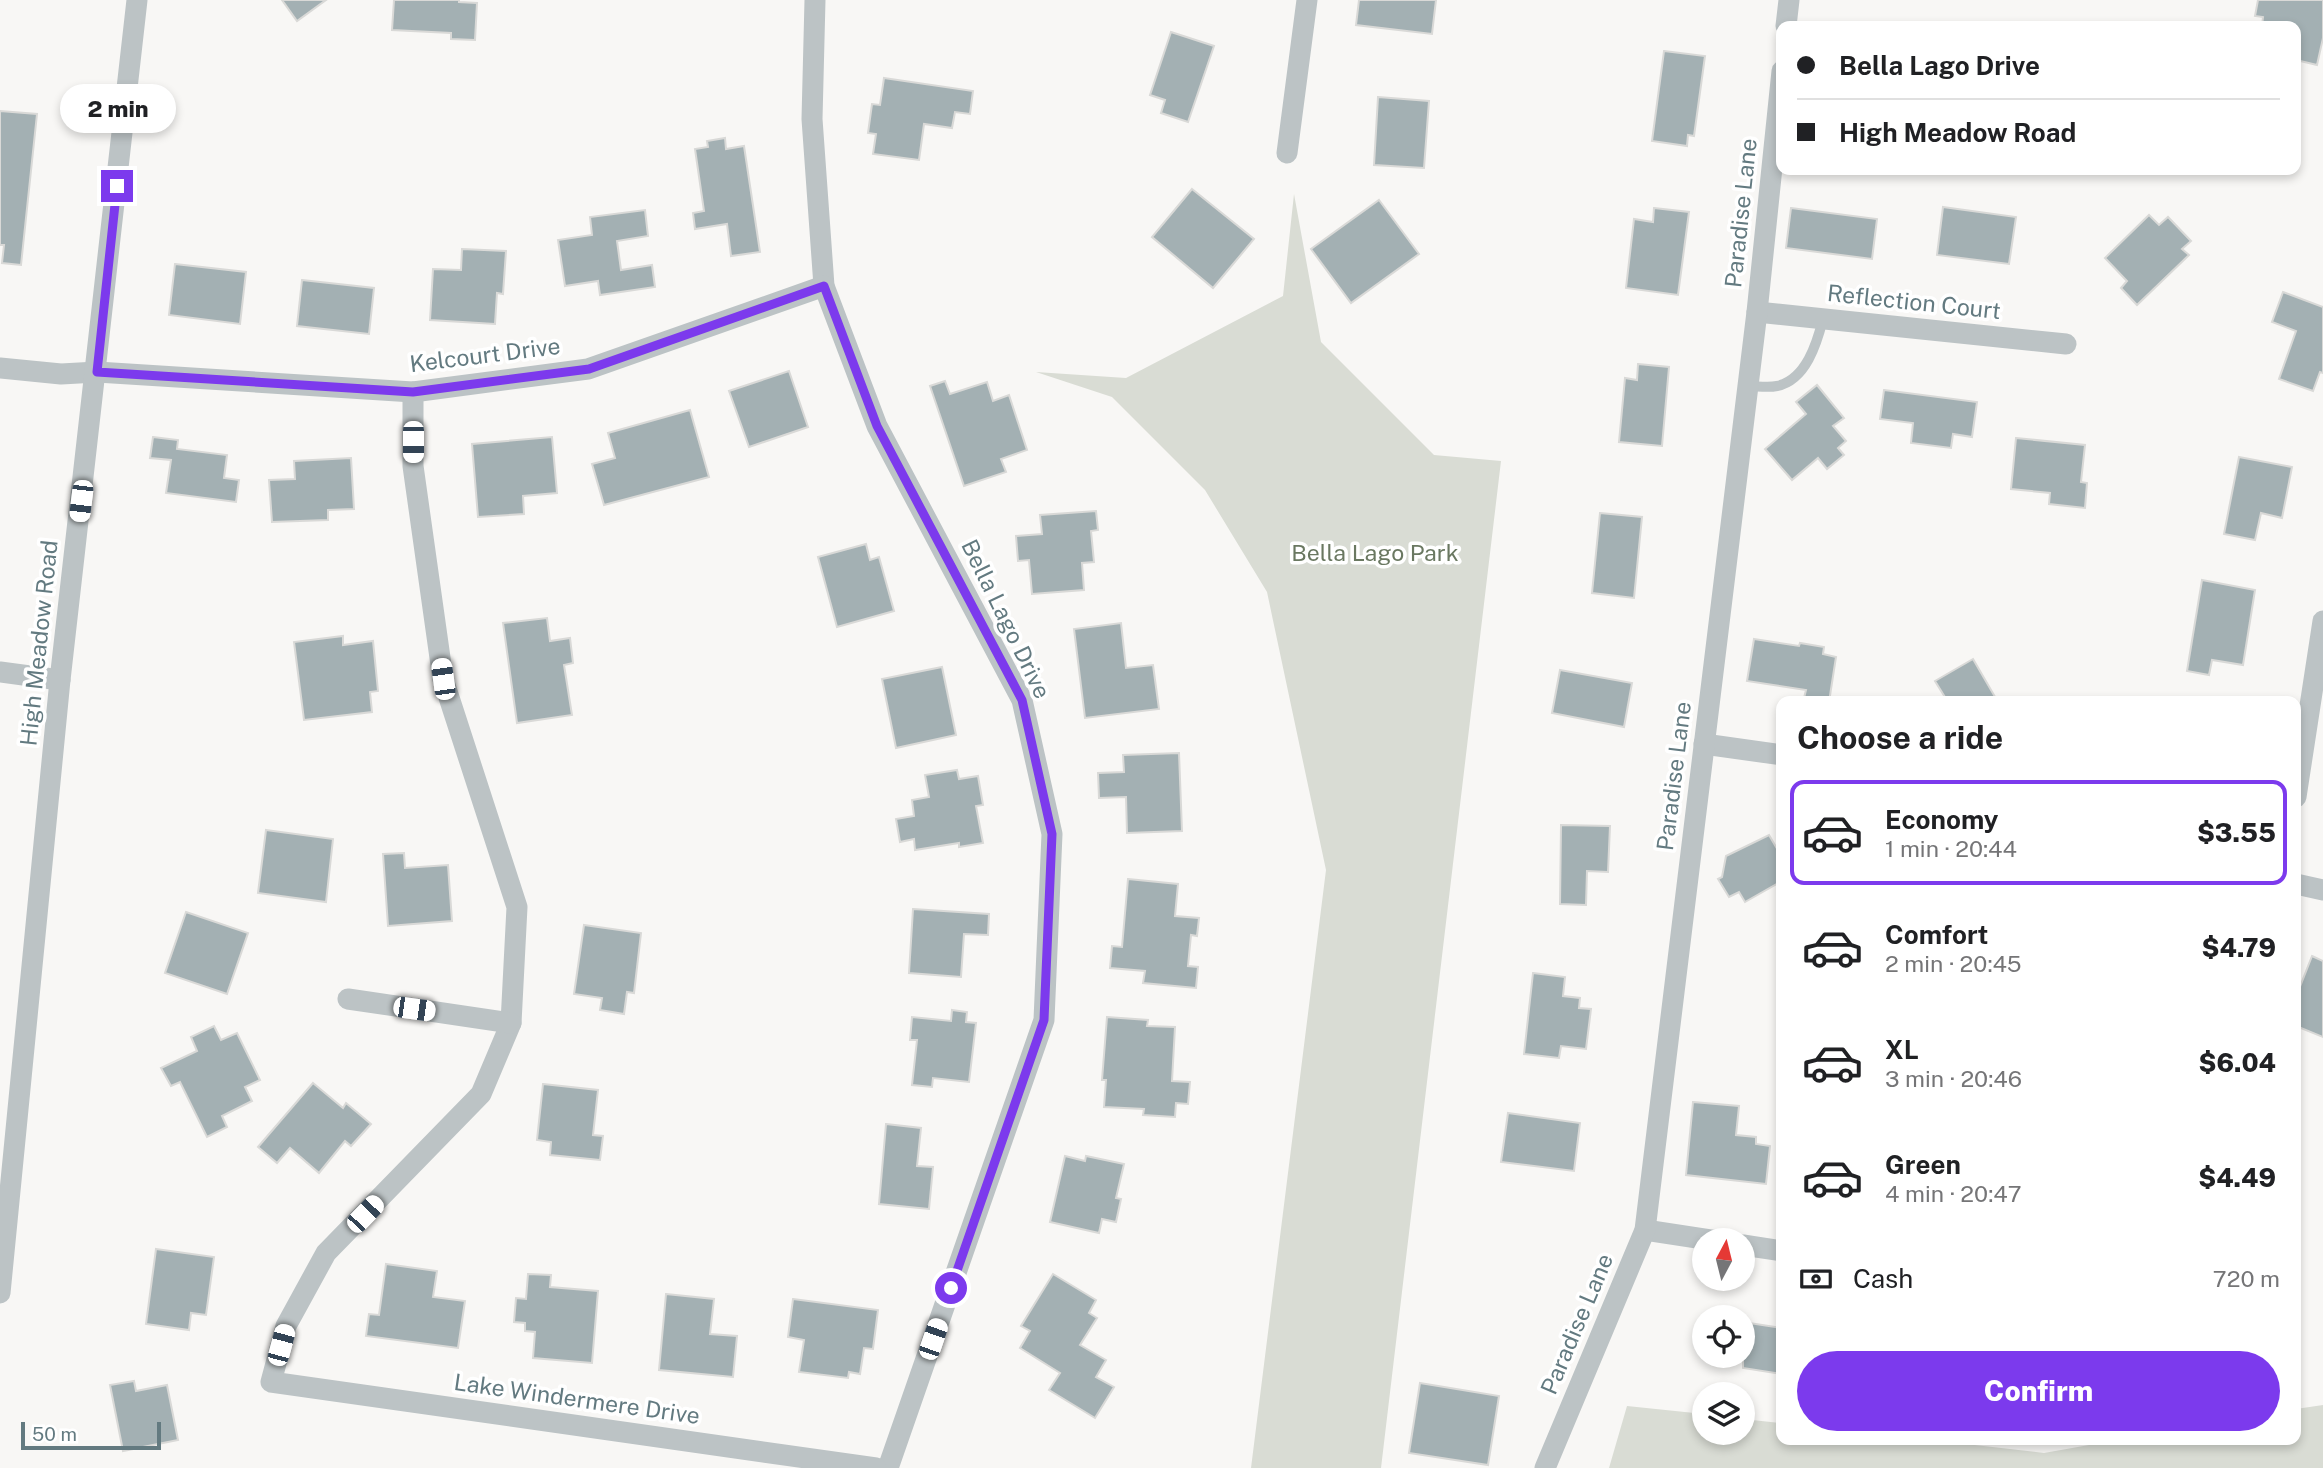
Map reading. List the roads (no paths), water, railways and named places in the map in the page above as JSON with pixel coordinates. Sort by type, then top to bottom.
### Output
[{"type":"street","name":"High Meadow Road","points":[[0,1293],[60,680],[97,372],[137,0]]},
{"type":"street","name":"Bella Lago Drive","points":[[816,0],[812,119],[824,286],[877,426],[1022,700],[1052,834],[1044,1020],[888,1468]]},
{"type":"street","points":[[1287,153],[1307,0]]},
{"type":"street","points":[[1787,21],[1789,0]]},
{"type":"street","name":"Paradise Lane","points":[[1545,1468],[1645,1230],[1757,312],[1776,129]]},
{"type":"street","name":"Kelcourt Drive","points":[[0,368],[61,374],[97,372],[413,392],[589,369],[824,286]]},
{"type":"street","name":"Reflection Court","points":[[1757,312],[2066,344]]},
{"type":"street","points":[[348,999],[511,1023],[517,906],[443,679],[413,466],[413,392]]},
{"type":"street","points":[[2301,764],[2323,621]]},
{"type":"street","points":[[0,672],[60,680]]},
{"type":"street","points":[[1704,744],[1776,754]]},
{"type":"street","points":[[2301,885],[2323,890]]},
{"type":"street","name":"Lake Windermere Drive","points":[[511,1023],[481,1094],[327,1254],[286,1326],[271,1382],[876,1468]]},
{"type":"street","points":[[1645,1230],[1692,1237]]},
{"type":"street","points":[[1755,1247],[1776,1250]]},
{"type":"lane","points":[[1748,386],[1778,386],[1793,378],[1808,361],[1823,319]]},
{"type":"park label","name":"Bella Lago Park","points":[[1375,553]]}]
